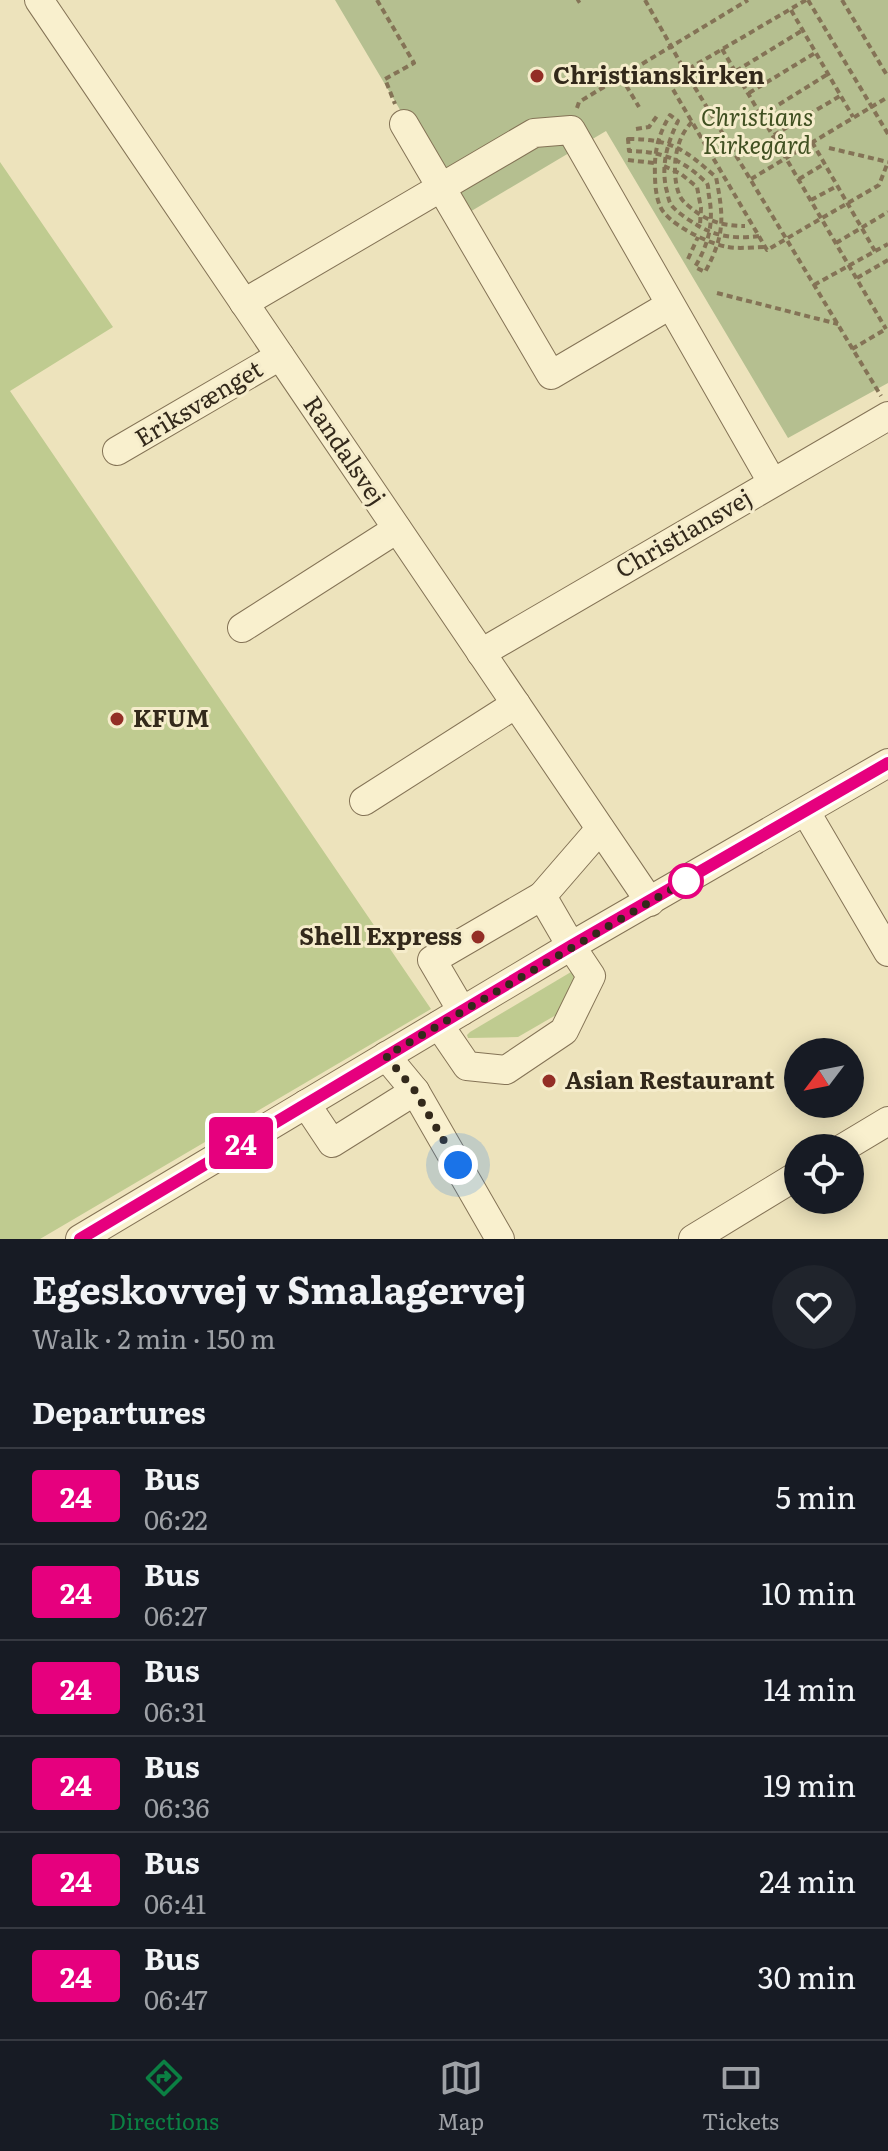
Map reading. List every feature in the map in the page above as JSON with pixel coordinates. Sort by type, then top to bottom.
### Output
[{"type":"street","name":"Randalsvej","points":[[39,0],[650,902]]},
{"type":"street","points":[[404,124],[551,375],[670,305]]},
{"type":"street","points":[[244,303],[534,133],[571,130],[772,482]]},
{"type":"street","name":"Eriksvænget","points":[[117,451],[280,356]]},
{"type":"street","name":"Christiansvej","points":[[481,653],[888,416]]},
{"type":"street","points":[[242,628],[397,529]]},
{"type":"street","points":[[364,801],[516,704]]},
{"type":"street","points":[[80,1239],[571,946],[888,763]]},
{"type":"street","points":[[806,812],[888,952]]},
{"type":"street","points":[[542,896],[591,976],[564,1031],[506,1070],[467,1066],[432,960],[542,896],[600,829]]},
{"type":"street","points":[[386,1056],[415,1091],[500,1239]]},
{"type":"street","points":[[306,1104],[332,1143],[415,1091]]},
{"type":"street","points":[[864,1135],[888,1121]]},
{"type":"street","points":[[693,1239],[784,1184]]},
{"type":"path","points":[[377,0],[414,63],[385,79],[404,124]]},
{"type":"path","points":[[645,0],[888,408]]},
{"type":"path","points":[[571,130],[579,102],[748,0]]},
{"type":"path","points":[[765,247],[668,81],[807,0],[888,134]]},
{"type":"path","points":[[842,0],[888,77]]},
{"type":"path","points":[[791,10],[853,117]]},
{"type":"path","points":[[735,71],[803,30]]},
{"type":"path","points":[[722,49],[887,329],[852,349]]},
{"type":"path","points":[[749,93],[815,53]]},
{"type":"path","points":[[762,115],[828,74]]},
{"type":"path","points":[[621,77],[639,107]]},
{"type":"path","points":[[774,135],[840,96]]},
{"type":"path","points":[[751,179],[888,97]]},
{"type":"path","points":[[759,236],[739,237],[710,232],[687,219],[670,204],[665,182],[665,155],[678,121],[670,115],[660,132],[655,153],[660,208],[683,229],[708,242],[729,247],[765,247],[767,250],[879,185],[888,162],[829,148]]},
{"type":"path","points":[[636,129],[649,127],[657,116]]},
{"type":"path","points":[[692,122],[687,126],[675,159],[680,198],[712,222],[745,226]]},
{"type":"path","points":[[628,139],[668,144],[716,177],[721,235],[705,272],[695,267],[708,242],[712,222],[707,183],[675,159],[655,153],[629,151],[628,139]]},
{"type":"path","points":[[812,142],[875,251]]},
{"type":"path","points":[[628,160],[654,163]]},
{"type":"path","points":[[799,179],[824,164]]},
{"type":"path","points":[[664,166],[697,187],[701,208],[700,227]]},
{"type":"path","points":[[811,200],[837,186]]},
{"type":"path","points":[[836,243],[888,212]]},
{"type":"path","points":[[688,259],[698,237]]},
{"type":"path","points":[[814,285],[888,244]]},
{"type":"path","points":[[857,278],[888,260]]},
{"type":"path","points":[[717,293],[838,324]]},
{"type":"green space","name":"Christians Kirkegård","points":[[335,0],[888,0],[888,383],[788,438],[606,131],[463,216]]},
{"type":"green space","name":"KFUM","points":[[0,162],[113,327],[10,391],[431,1009],[40,1239],[0,1239]]},
{"type":"green space","points":[[576,969],[579,973],[556,1015],[518,1037],[468,1038],[470,1032]]},
{"type":"bus line","name":"24","points":[[80,1239],[571,946],[888,763]]},
{"type":"place","name":"Christianskirken","points":[[537,76]]},
{"type":"place","name":"KFUM","points":[[117,719]]},
{"type":"place","name":"Shell Express","points":[[478,937]]},
{"type":"place","name":"Asian Restaurant","points":[[549,1081]]},
{"type":"route","points":[[458,1165],[415,1091],[386,1056],[686,881]]}]
